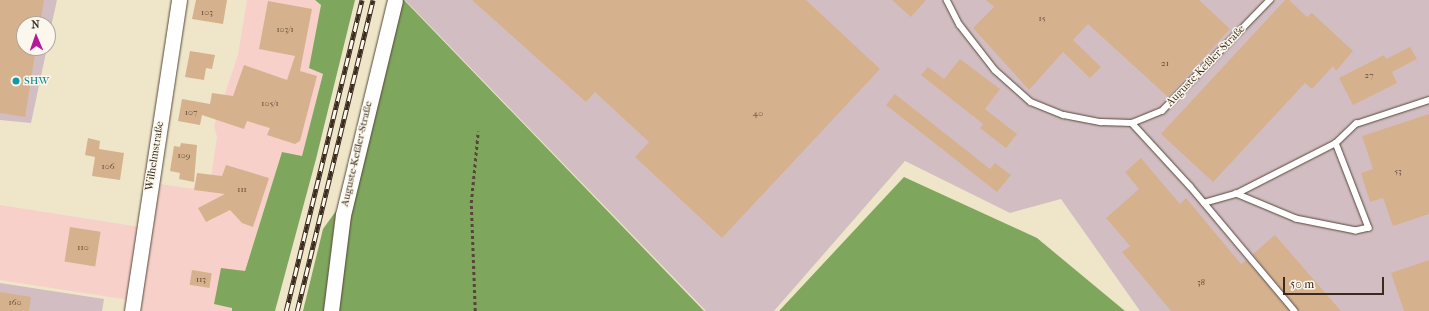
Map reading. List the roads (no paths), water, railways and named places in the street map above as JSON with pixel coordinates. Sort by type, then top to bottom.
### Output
[{"type":"street","name":"Wilhelmstraße","points":[[132,311],[179,0]]},
{"type":"street","name":"Auguste-Keßler-Straße","points":[[331,311],[343,215],[395,0]]},
{"type":"lane","name":"Auguste-Keßler-Straße","points":[[947,0],[960,25],[995,70],[1031,102],[1064,115],[1101,122],[1132,123],[1162,111],[1270,0]]},
{"type":"lane","points":[[1204,203],[1236,194],[1336,143],[1356,124],[1429,100]]},
{"type":"lane","points":[[1132,123],[1204,203],[1295,311]]},
{"type":"lane","points":[[1236,194],[1296,219],[1356,231],[1368,228],[1336,143]]},
{"type":"railway","points":[[286,311],[362,0]]},
{"type":"railway","points":[[297,311],[373,0]]},
{"type":"place","name":"SHW","points":[[16,81]]}]
